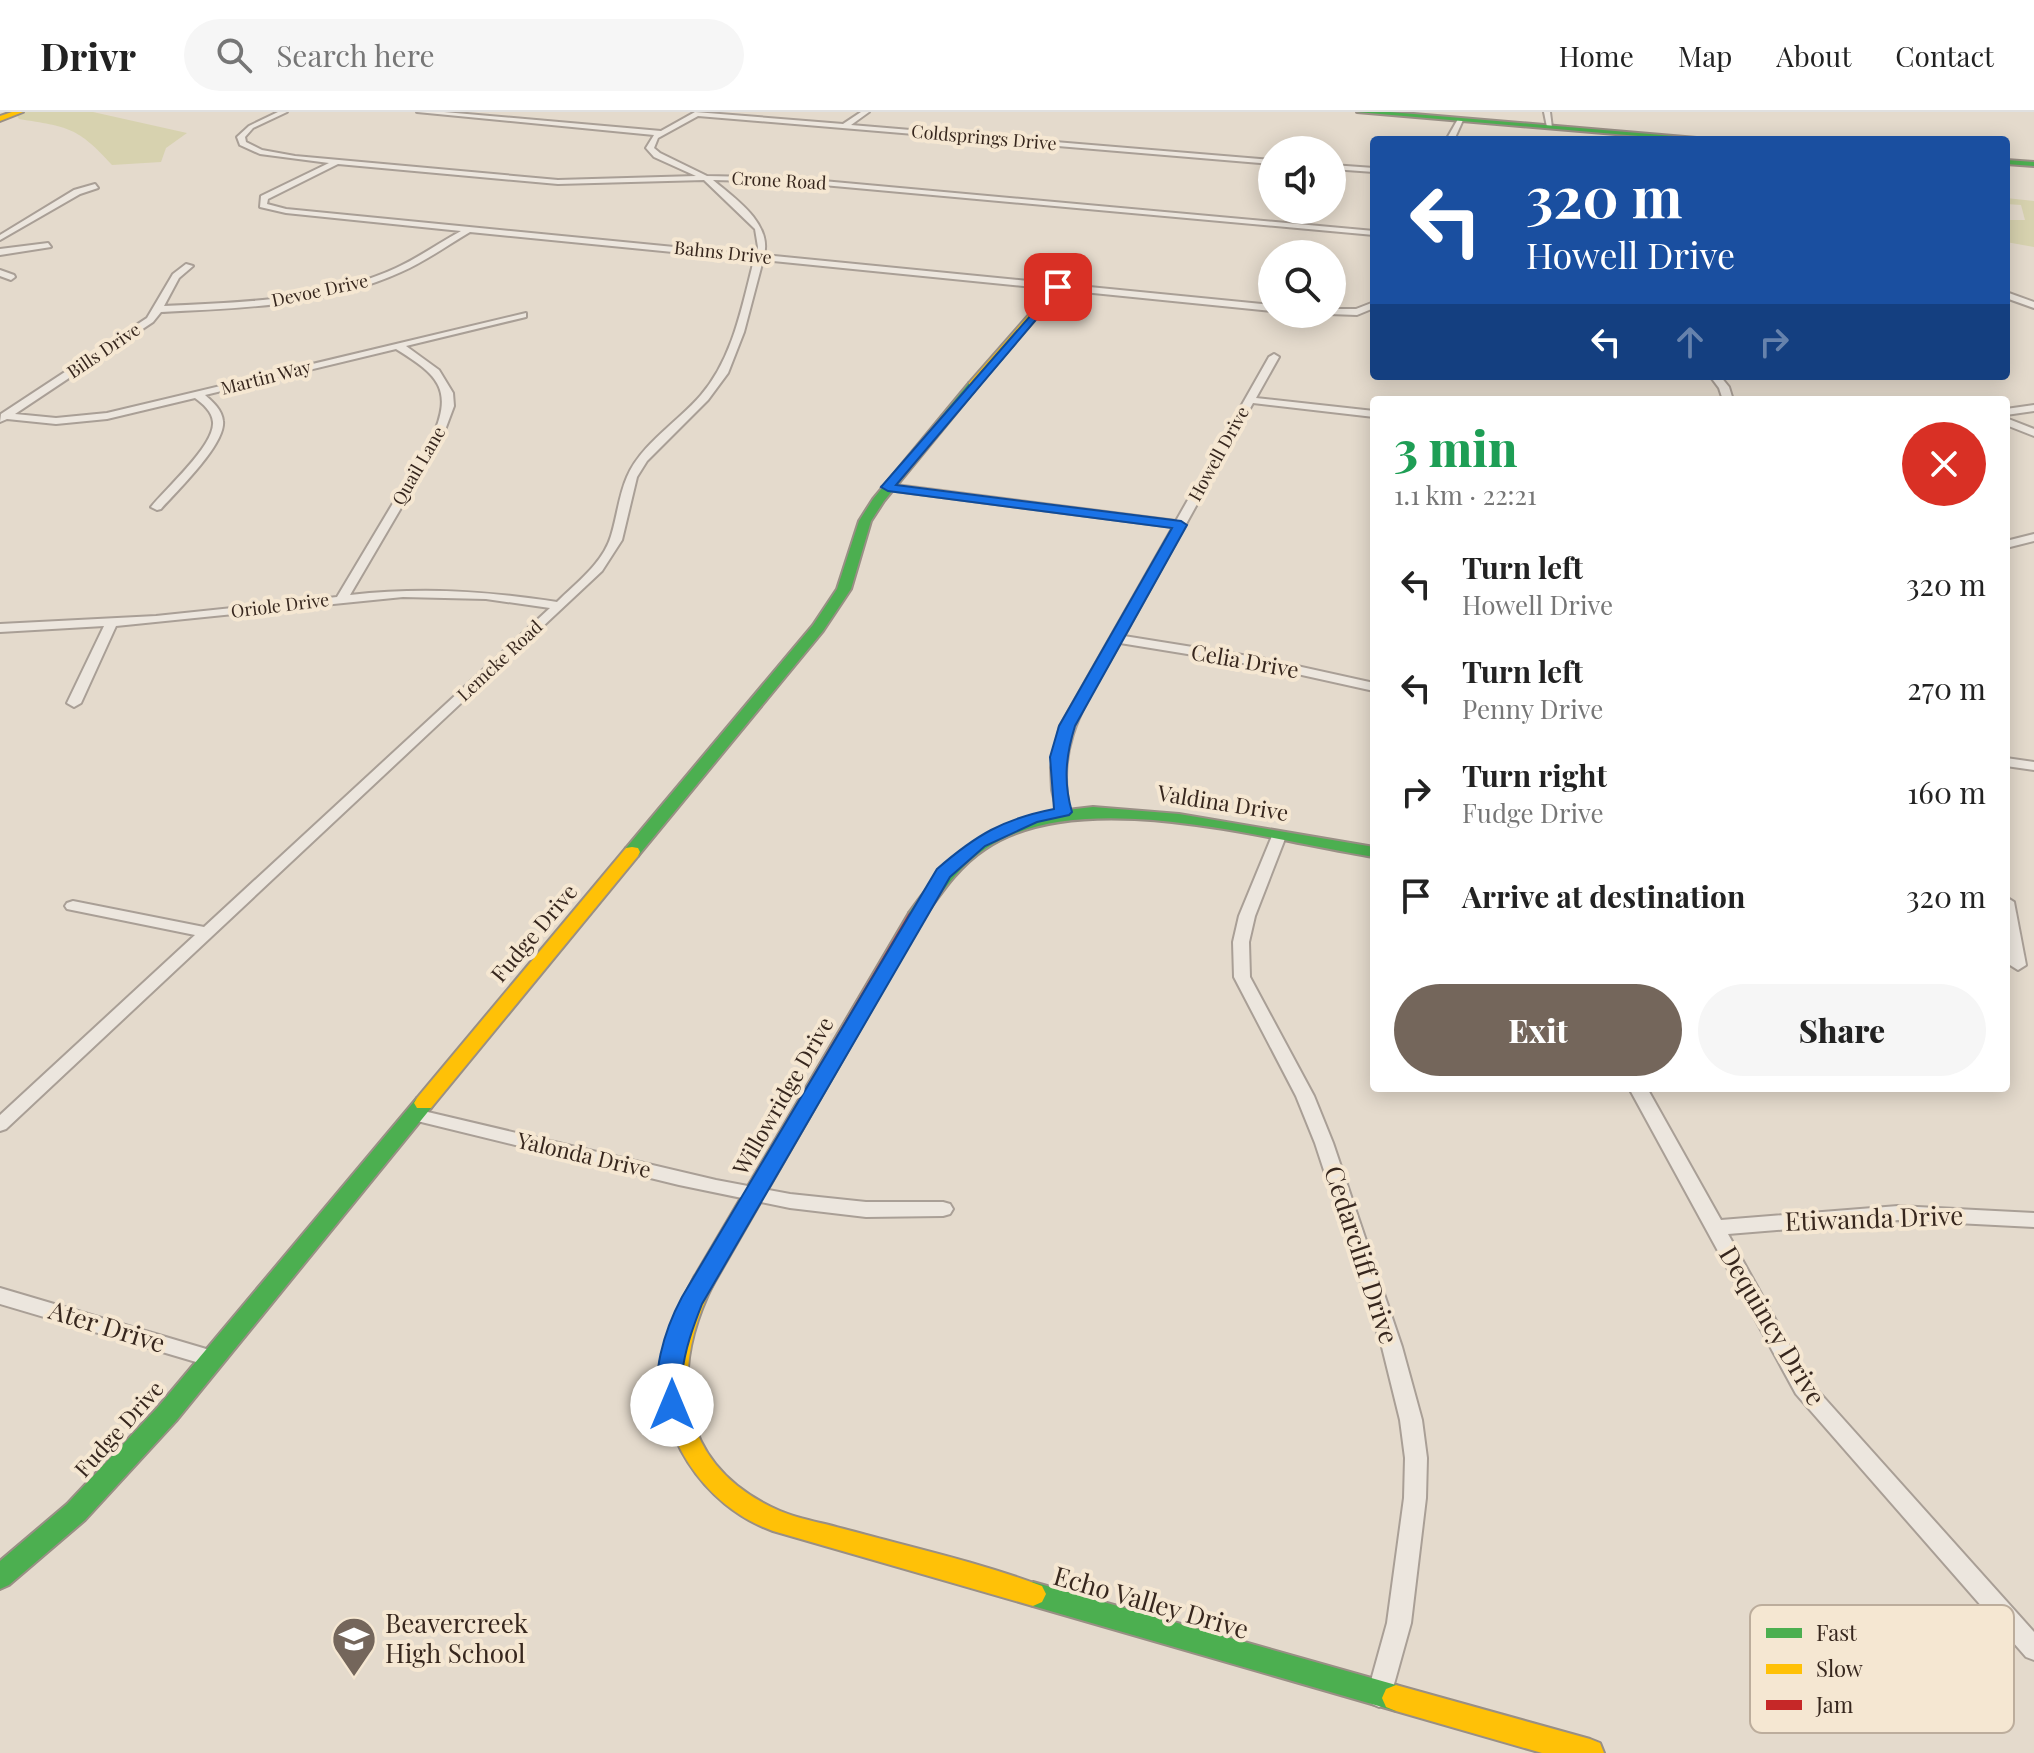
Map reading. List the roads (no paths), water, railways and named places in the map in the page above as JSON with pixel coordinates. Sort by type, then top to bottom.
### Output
[{"type":"street","points":[[0,119],[19,112]]},
{"type":"street","name":"Crone Road","points":[[284,112],[247,130],[241,137],[243,143],[268,154],[558,182],[706,178],[816,182],[1370,233]]},
{"type":"street","points":[[420,112],[661,133],[698,113]]},
{"type":"street","points":[[530,122],[549,112]]},
{"type":"street","points":[[845,126],[866,112]]},
{"type":"street","points":[[1361,112],[1460,120],[1544,119],[1625,136]]},
{"type":"street","name":"Coldsprings Drive","points":[[698,113],[1258,161]]},
{"type":"street","points":[[1452,136],[1460,120]]},
{"type":"street","name":"Lemcke Road","points":[[0,1125],[598,568],[616,540],[632,477],[643,459],[704,398],[723,373],[739,332],[763,237],[759,228],[706,178],[653,152],[650,142],[661,133]]},
{"type":"street","name":"Bahns Drive","points":[[337,162],[276,190],[264,198],[263,205],[286,211],[1258,307]]},
{"type":"street","points":[[2010,162],[2034,164]]},
{"type":"street","points":[[1346,168],[1370,170]]},
{"type":"street","points":[[2,235],[77,192],[95,186]]},
{"type":"street","name":"Devoe Drive","points":[[159,309],[272,302],[370,281],[398,270],[469,229]]},
{"type":"street","points":[[0,252],[48,245]]},
{"type":"street","name":"Bills Drive","points":[[3,418],[135,331],[159,309],[175,274],[189,266]]},
{"type":"street","points":[[0,273],[11,277]]},
{"type":"street","name":"Fudge Drive","points":[[0,1577],[76,1512],[213,1359],[818,628],[844,589],[865,521],[888,487],[1058,287]]},
{"type":"street","points":[[2010,296],[2034,305]]},
{"type":"street","points":[[1346,312],[1370,307]]},
{"type":"street","name":"Martin Way","points":[[3,418],[45,421],[94,418],[523,315]]},
{"type":"street","name":"Quail Lane","points":[[342,598],[449,413],[451,399],[443,380],[432,368],[397,345]]},
{"type":"street","name":"Howell Drive","points":[[1063,812],[1057,780],[1060,746],[1067,726],[1274,357]]},
{"type":"street","points":[[157,507],[215,438],[220,422],[217,412],[198,395]]},
{"type":"street","points":[[1249,400],[1370,414]]},
{"type":"street","points":[[2010,411],[2034,408]]},
{"type":"street","points":[[2010,423],[2034,433]]},
{"type":"street","points":[[888,487],[1181,525]]},
{"type":"street","points":[[2010,544],[2034,537]]},
{"type":"street","name":"Oriole Drive","points":[[0,628],[111,624],[403,593],[508,597],[560,606]]},
{"type":"street","points":[[74,703],[111,624]]},
{"type":"street","name":"Celia Drive","points":[[1116,639],[1261,662],[1370,686]]},
{"type":"street","points":[[2010,763],[2034,766]]},
{"type":"street","name":"Valdina Drive","points":[[1063,812],[1104,811],[1169,816],[1370,851]]},
{"type":"street","name":"Willowridge Drive","points":[[711,1475],[683,1434],[672,1405],[670,1377],[677,1338],[691,1303],[944,873],[965,852],[992,835],[1032,818],[1063,812]]},
{"type":"street","name":"Cedarcliff Drive","points":[[1279,836],[1247,916],[1241,942],[1242,977],[1305,1096],[1324,1143],[1392,1347],[1411,1420],[1416,1458],[1415,1498],[1399,1623],[1379,1695]]},
{"type":"street","points":[[73,906],[207,933]]},
{"type":"street","points":[[2010,921],[2019,965]]},
{"type":"street","name":"Dequincy Drive","points":[[1640,1092],[1792,1369],[1815,1403],[1995,1605]]},
{"type":"street","name":"Yalonda Drive","points":[[415,1115],[754,1195],[855,1211],[943,1209]]},
{"type":"street","name":"Etiwanda Drive","points":[[1715,1228],[1898,1213],[2034,1220]]},
{"type":"street","name":"Ater Drive","points":[[0,1296],[213,1359]]},
{"type":"street","name":"Echo Valley Drive","points":[[711,1475],[754,1510],[795,1528],[1590,1753]]},
{"type":"street","name":"Dequincy Drive","points":[[2014,1627],[2034,1649]]},
{"type":"place","name":"Beavercreek High School","points":[[354,1678]]}]
